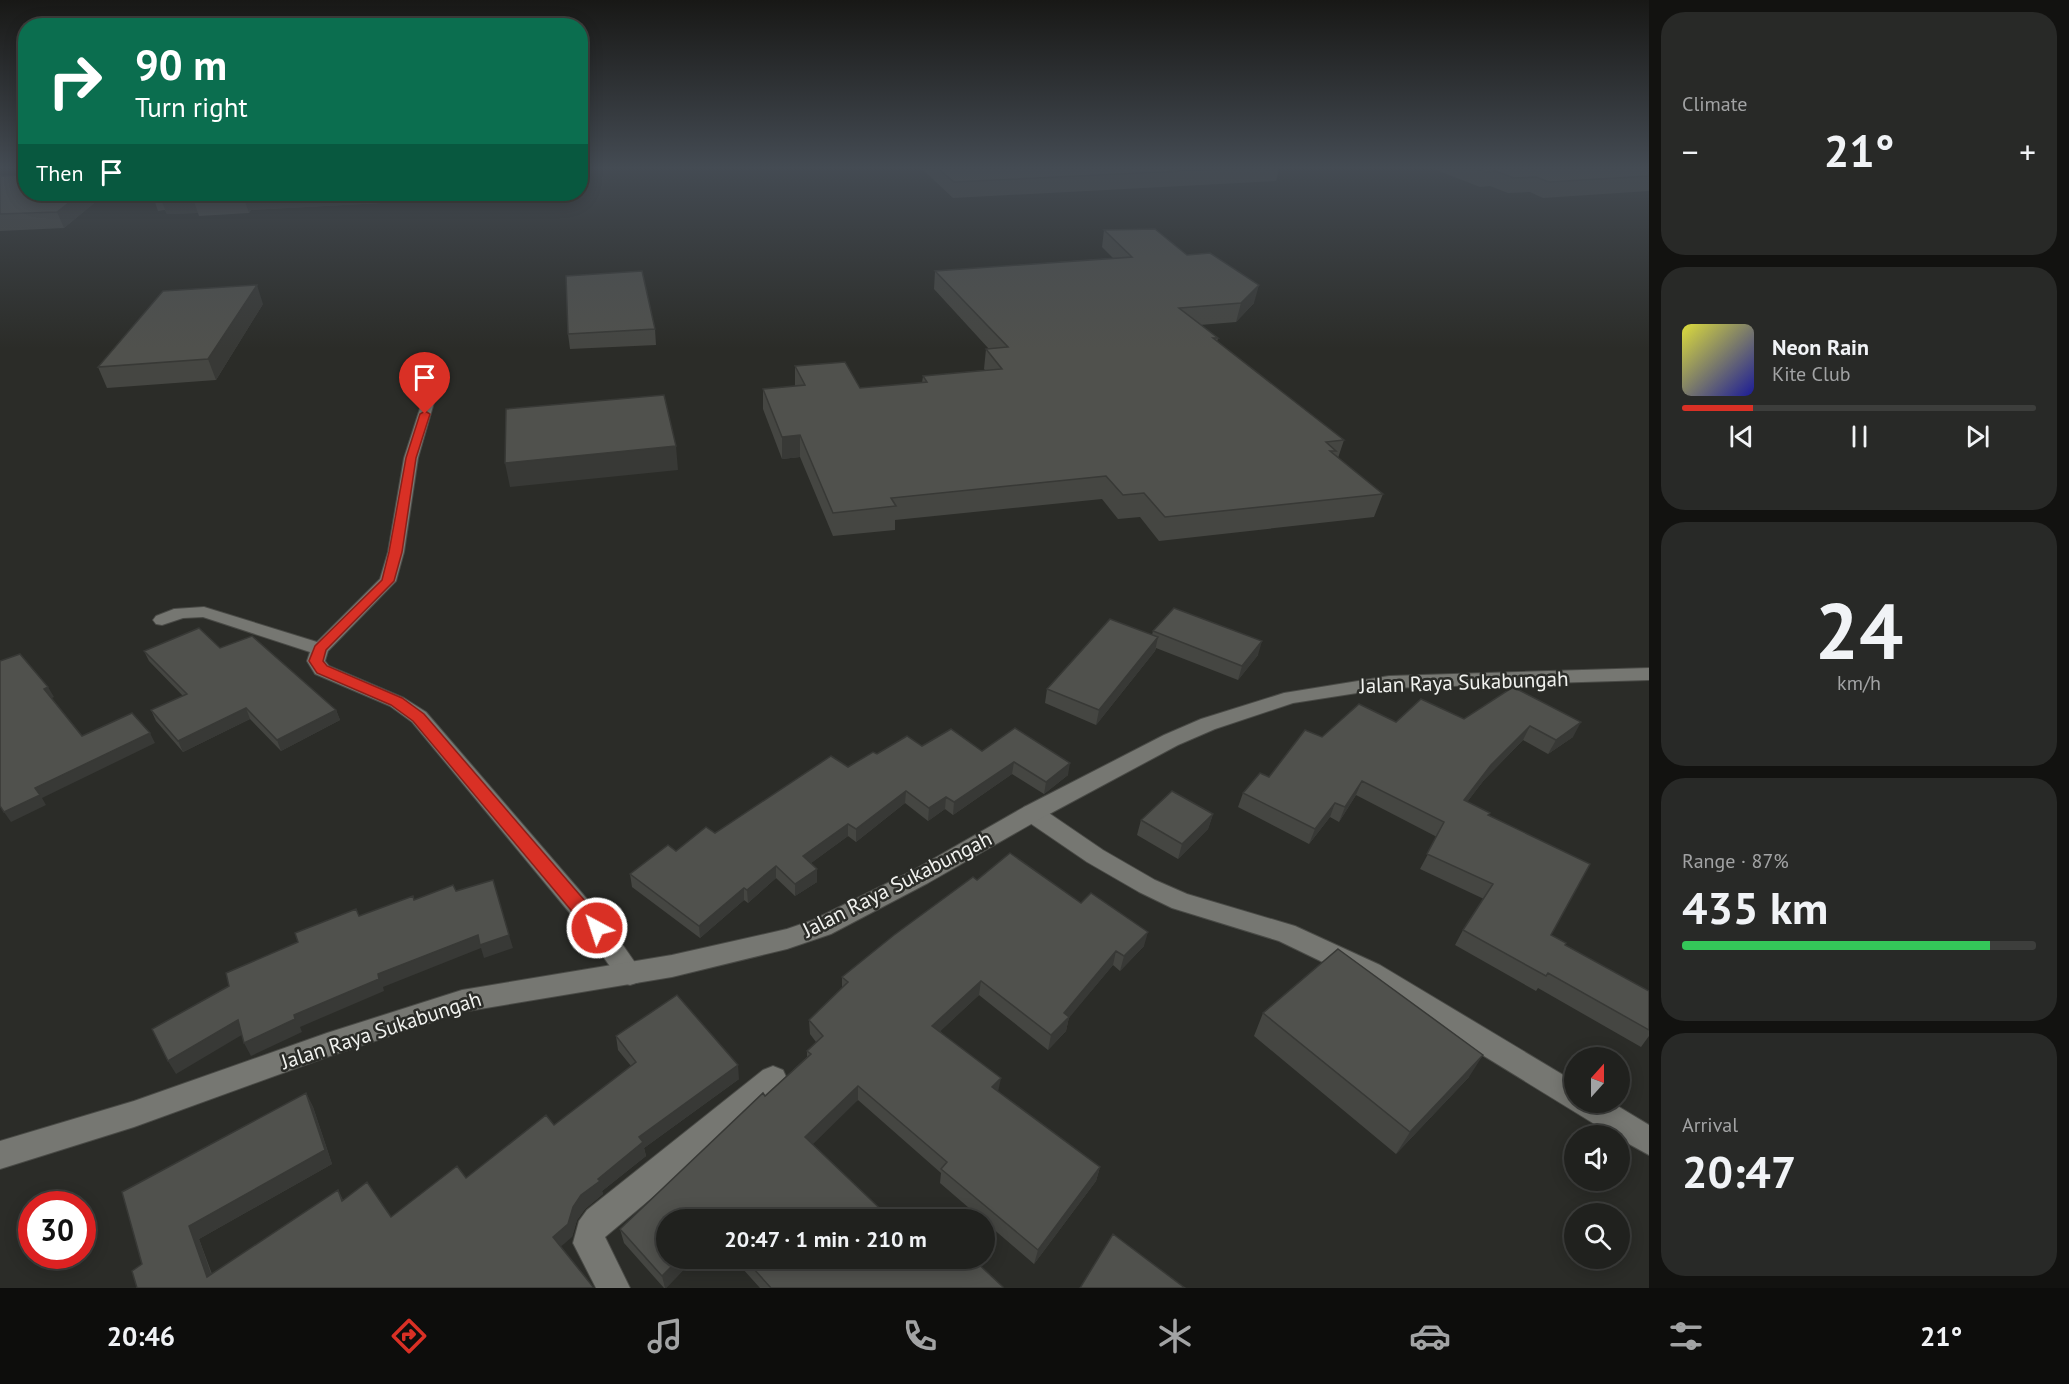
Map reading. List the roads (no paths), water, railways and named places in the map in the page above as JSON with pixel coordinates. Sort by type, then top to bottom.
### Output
[{"type":"street","points":[[429,399],[411,458],[396,552],[388,581],[320,649],[316,661],[322,669],[396,702],[419,717],[597,928],[630,974]]},
{"type":"street","points":[[162,621],[180,613],[204,612],[320,649]]},
{"type":"street","name":"Jalan Raya Sukabungah","points":[[0,1155],[134,1114],[327,1045],[462,1001],[630,974],[787,939],[822,927],[920,877],[1032,813],[1171,740],[1217,721],[1291,697],[1346,687],[1410,681],[1649,674]]},
{"type":"street","points":[[1032,813],[1095,856],[1147,886],[1180,901],[1286,933],[1371,974],[1564,1090]]},
{"type":"street","points":[[614,1288],[589,1242],[591,1232],[598,1221],[773,1078]]},
{"type":"street","points":[[1603,1113],[1649,1141]]}]
